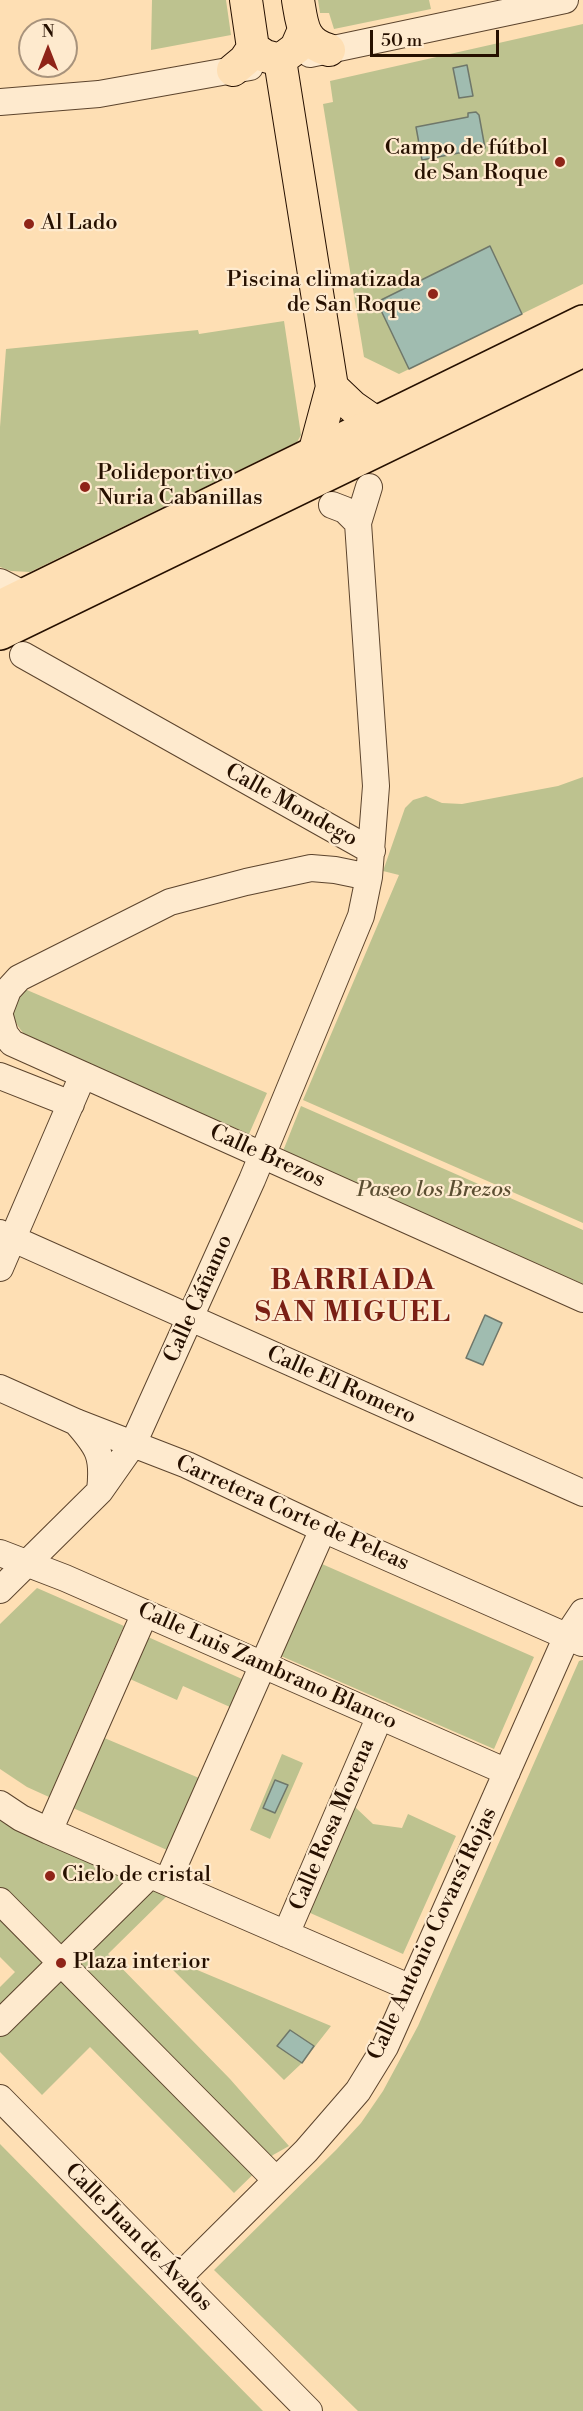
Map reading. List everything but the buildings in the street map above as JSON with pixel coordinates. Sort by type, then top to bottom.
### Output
[{"type":"highway","points":[[8,595],[314,454],[583,322]]},
{"type":"highway","points":[[11,644],[583,350]]},
{"type":"main road","points":[[246,0],[255,60],[332,387],[314,454]]},
{"type":"main road","points":[[298,0],[303,32],[313,44],[328,50]]},
{"type":"main road","points":[[255,60],[296,48],[303,32]]},
{"type":"main road","points":[[332,387],[376,423]]},
{"type":"street","points":[[0,102],[99,94],[255,60],[328,50],[565,0]]},
{"type":"street","points":[[369,487],[358,523],[376,786],[372,851]]},
{"type":"street","points":[[332,505],[345,510],[358,523]]},
{"type":"street","name":"Calle Mondego","points":[[11,644],[372,851],[361,916],[263,1154]]},
{"type":"street","points":[[0,1011],[8,990],[19,978],[170,902],[311,868],[369,877]]},
{"type":"street","name":"Calle Brezos","points":[[0,1016],[5,1034],[12,1044],[263,1154],[583,1299]]},
{"type":"street","points":[[0,1268],[6,1236],[83,1075]]},
{"type":"street","points":[[0,1076],[71,1104]]},
{"type":"street","name":"Calle Cáñamo","points":[[138,1446],[189,1318],[263,1154]]},
{"type":"street","name":"Calle El Romero","points":[[6,1236],[583,1493]]},
{"type":"street","name":"Carretera Corte de Peleas","points":[[0,1389],[76,1422],[187,1465],[323,1529],[575,1640]]},
{"type":"street","points":[[76,1422],[95,1443],[102,1472],[100,1491]]},
{"type":"street","points":[[122,1477],[138,1446]]},
{"type":"street","points":[[0,1590],[100,1491],[138,1446]]},
{"type":"street","points":[[100,1491],[145,1465],[187,1465]]},
{"type":"street","points":[[0,2023],[61,1963],[159,1879],[263,1665],[323,1529]]},
{"type":"street","name":"Calle Luis Zambrano Blanco","points":[[0,1553],[145,1613],[507,1772]]},
{"type":"street","name":"Calle Antonio Covarsí Rojas","points":[[178,2278],[306,2151],[358,2091],[385,2047],[507,1772],[575,1640],[583,1612]]},
{"type":"street","points":[[49,1831],[145,1613]]},
{"type":"street","name":"Calle Rosa Morena","points":[[286,1934],[380,1716]]},
{"type":"street","points":[[0,1804],[21,1818],[49,1831],[411,1989]]},
{"type":"street","points":[[0,1901],[276,2180]]},
{"type":"street","name":"Calle Juan de Ávalos","points":[[0,2098],[309,2411]]},
{"type":"green space","points":[[152,0],[226,0],[231,35],[151,50]]},
{"type":"green space","points":[[318,0],[429,0],[431,9],[334,29],[329,13],[320,13]]},
{"type":"green space","points":[[583,24],[583,284],[399,374],[364,357],[323,104],[333,102],[330,81]]},
{"type":"green space","name":"Polideportivo Nuria Cabanillas","points":[[284,321],[301,435],[297,442],[30,572],[11,571],[0,567],[0,427],[6,349],[198,330],[199,334]]},
{"type":"green space","points":[[583,777],[583,1223],[303,1100],[399,875],[383,871],[405,808],[413,800],[426,796],[442,803],[462,804],[558,786]]},
{"type":"green space","points":[[20,987],[267,1093],[249,1134],[29,1039],[15,1021],[13,1009]]},
{"type":"green space","name":"Paseo los Brezos","points":[[301,1106],[583,1230],[583,1284],[283,1151]]},
{"type":"green space","points":[[322,1564],[534,1657],[494,1749],[281,1656]]},
{"type":"green space","points":[[37,1588],[124,1626],[49,1797],[27,1787],[0,1769],[0,1624]]},
{"type":"green space","points":[[148,1637],[242,1679],[230,1707],[183,1686],[177,1700],[130,1679]]},
{"type":"green space","points":[[583,1660],[583,2411],[358,2411],[214,2270],[336,2150],[361,2123],[383,2091],[418,2026],[579,1661]]},
{"type":"green space","points":[[102,1737],[199,1778],[167,1850],[73,1808]]},
{"type":"green space","points":[[282,1754],[303,1763],[270,1839],[250,1830]]},
{"type":"green space","points":[[355,1807],[373,1824],[402,1828],[408,1814],[456,1836],[403,1954],[308,1912]]},
{"type":"green space","points":[[0,1814],[171,1892],[108,1954],[230,2079],[289,2146],[273,2155],[234,2193],[90,2047],[42,2095],[0,2052],[0,1987],[15,1972],[0,1957]]},
{"type":"green space","points":[[171,1959],[331,2026],[302,2063],[284,2080],[167,1964]]},
{"type":"green space","points":[[0,2144],[263,2411],[0,2411]]},
{"type":"shaded area","points":[[467,65],[473,96],[459,98],[453,68]]},
{"type":"shaded area","points":[[476,112],[479,115],[485,148],[422,160],[416,127],[468,117],[468,113]]},
{"type":"shaded area","name":"Piscina climatizada de San Roque","points":[[490,246],[522,314],[409,369],[377,302]]},
{"type":"shaded area","points":[[485,1315],[502,1323],[483,1365],[466,1358]]},
{"type":"shaded area","points":[[275,1780],[288,1785],[275,1813],[263,1808]]},
{"type":"shaded area","points":[[290,2030],[314,2046],[302,2063],[277,2046]]},
{"type":"place","name":"Campo de fútbol de San Roque","points":[[560,162]]},
{"type":"place","name":"Al Lado","points":[[29,224]]},
{"type":"place","name":"Piscina climatizada de San Roque","points":[[433,294]]},
{"type":"place","name":"Polideportivo Nuria Cabanillas","points":[[85,487]]},
{"type":"place","name":"Cielo de cristal","points":[[50,1876]]},
{"type":"place","name":"Plaza interior","points":[[61,1963]]},
{"type":"district","name":"BARRIADA SAN MIGUEL","points":[[353,1298]]}]
